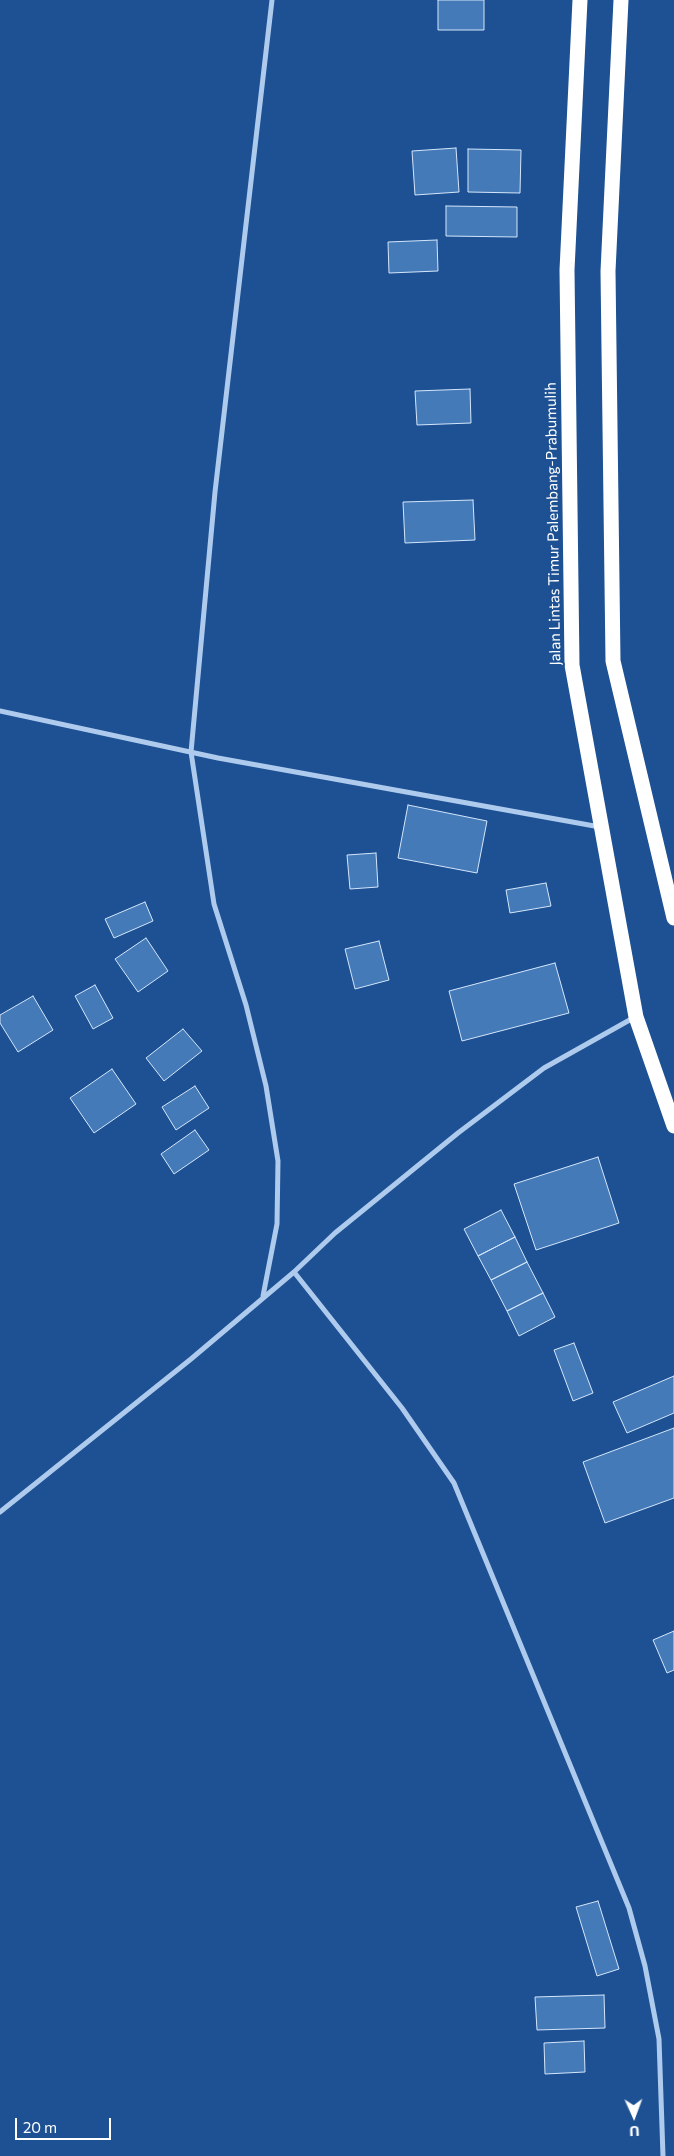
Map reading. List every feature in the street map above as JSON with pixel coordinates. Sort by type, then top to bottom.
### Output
[{"type":"highway","name":"Jalan Lintas Timur Palembang-Prabumulih","points":[[580,0],[567,270],[572,665],[636,1017],[674,1126]]},
{"type":"highway","points":[[621,0],[608,271],[613,661],[674,918]]},
{"type":"street","points":[[263,1296],[277,1224],[278,1161],[266,1086],[246,1005],[214,904],[191,752],[214,492],[272,0]]},
{"type":"street","points":[[0,711],[218,758],[600,827]]},
{"type":"street","points":[[0,1512],[190,1359],[294,1272],[335,1233],[458,1134],[544,1068],[636,1017]]},
{"type":"street","points":[[294,1272],[402,1408],[454,1483],[458,1492],[629,1908],[646,1966],[659,2039],[663,2156]]},
{"type":"building","points":[[438,0],[484,0],[484,30],[438,30]]},
{"type":"building","points":[[456,148],[459,192],[415,195],[412,151]]},
{"type":"building","points":[[468,149],[521,150],[520,193],[468,192]]},
{"type":"building","points":[[446,206],[517,207],[517,237],[446,236]]},
{"type":"building","points":[[437,240],[438,271],[389,273],[388,242]]},
{"type":"building","points":[[470,389],[471,423],[417,425],[415,391]]},
{"type":"building","points":[[473,500],[475,540],[405,543],[403,502]]},
{"type":"building","points":[[408,805],[487,821],[477,873],[398,858]]},
{"type":"building","points":[[376,853],[378,887],[350,889],[347,855]]},
{"type":"building","points":[[546,883],[551,906],[510,913],[506,890]]},
{"type":"building","points":[[145,902],[153,921],[114,938],[105,919]]},
{"type":"building","points":[[146,938],[168,971],[138,992],[115,959]]},
{"type":"building","points":[[379,941],[389,980],[355,989],[345,949]]},
{"type":"building","points":[[555,963],[569,1013],[462,1041],[449,991]]},
{"type":"building","points":[[95,985],[113,1018],[93,1029],[75,996]]},
{"type":"building","points":[[33,996],[53,1030],[18,1052],[0,1023],[0,1015]]},
{"type":"building","points":[[183,1029],[202,1051],[164,1081],[146,1058]]},
{"type":"building","points":[[112,1069],[136,1104],[94,1133],[70,1098]]},
{"type":"building","points":[[195,1086],[209,1108],[176,1130],[162,1107]]},
{"type":"building","points":[[195,1130],[209,1150],[174,1174],[161,1154]]},
{"type":"building","points":[[598,1157],[619,1223],[536,1250],[514,1184]]},
{"type":"building","points":[[501,1210],[515,1237],[478,1256],[464,1229]]},
{"type":"building","points":[[515,1237],[527,1262],[491,1280],[478,1256]]},
{"type":"building","points":[[527,1262],[543,1293],[507,1311],[491,1280]]},
{"type":"building","points":[[543,1293],[555,1317],[519,1336],[507,1311]]},
{"type":"building","points":[[574,1343],[593,1393],[573,1401],[554,1350]]},
{"type":"building","points":[[674,1376],[674,1413],[627,1433],[613,1402]]},
{"type":"building","points":[[674,1428],[674,1498],[605,1523],[583,1462]]},
{"type":"building","points":[[674,1631],[674,1670],[667,1673],[653,1640]]},
{"type":"building","points":[[598,1901],[619,1969],[597,1976],[576,1907]]},
{"type":"building","points":[[604,1995],[605,2028],[537,2030],[535,1997]]},
{"type":"building","points":[[584,2041],[585,2072],[545,2074],[544,2043]]}]
